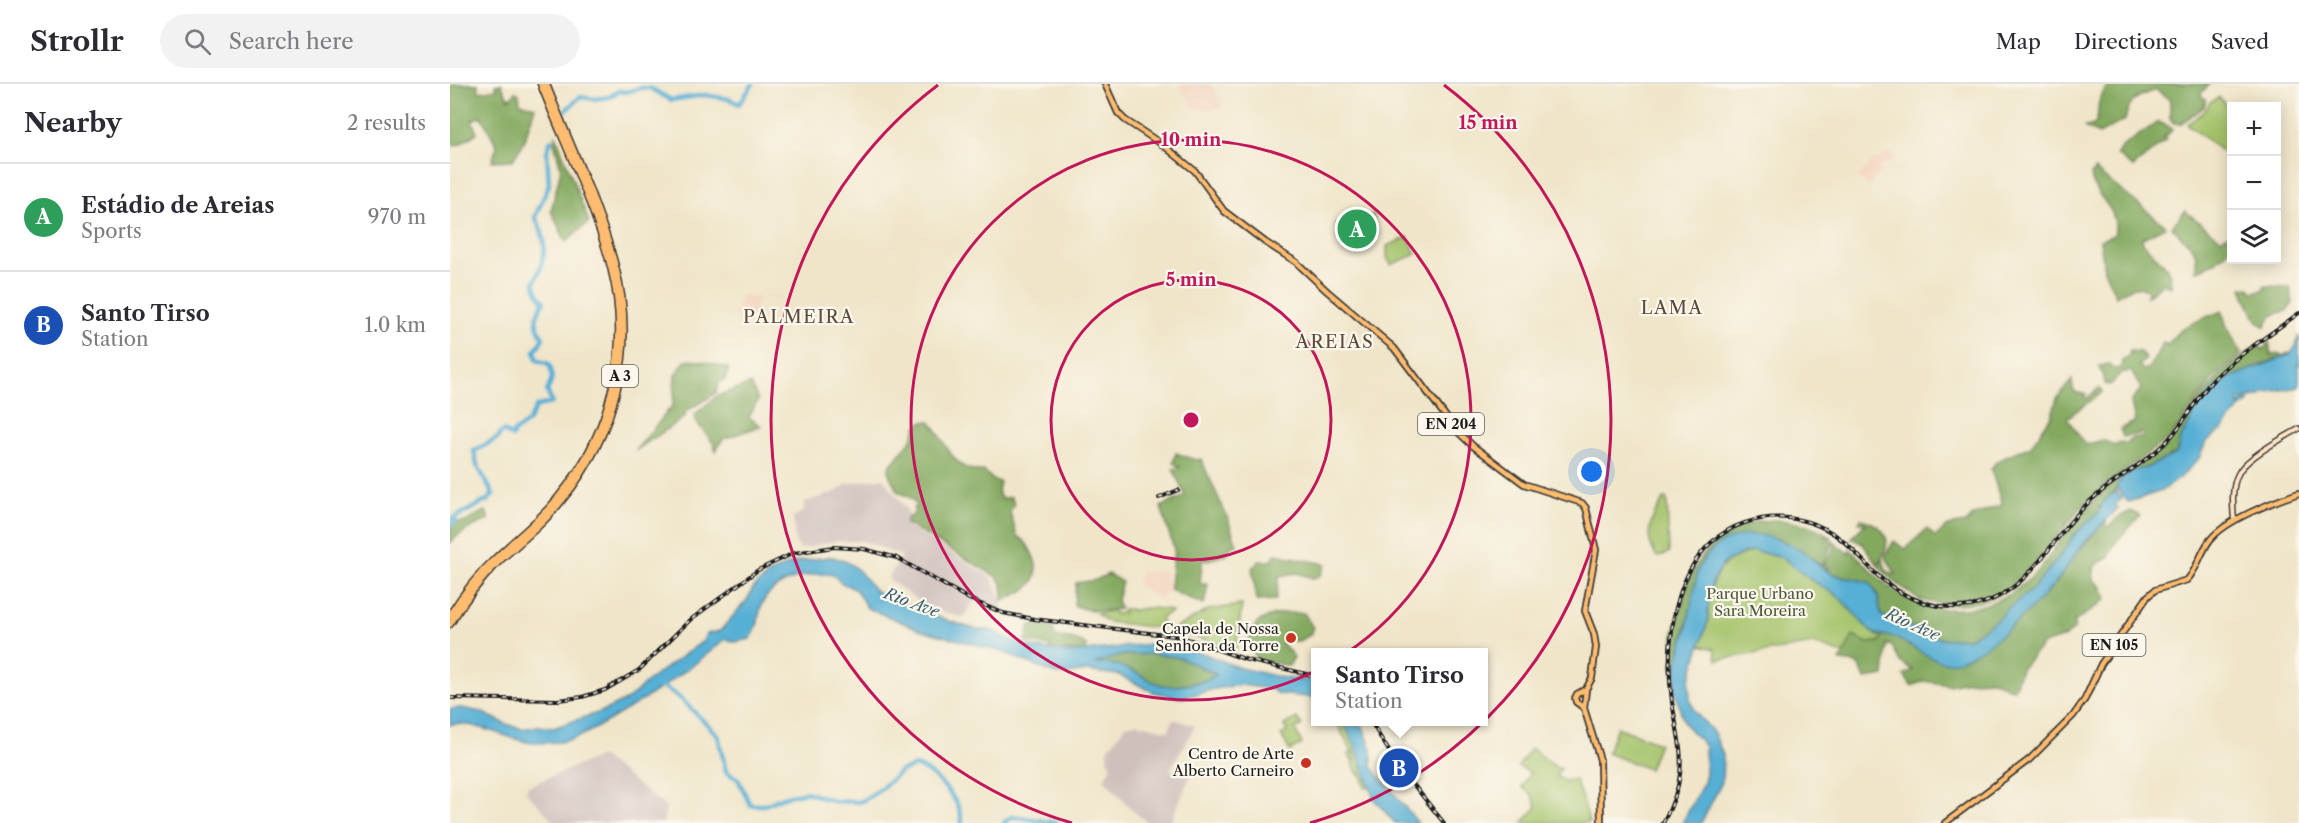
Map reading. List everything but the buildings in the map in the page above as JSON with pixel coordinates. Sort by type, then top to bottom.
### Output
[{"type":"highway","name":"A 3","points":[[450,615],[477,577],[541,517],[573,478],[596,437],[608,405],[615,374],[619,333],[611,268],[541,84]]},
{"type":"highway","name":"A 3","points":[[450,624],[481,580],[544,520],[577,481],[601,439],[620,374],[623,322],[616,267],[601,222],[546,84]]},
{"type":"main road","name":"EN 204","points":[[1105,84],[1118,113],[1195,171],[1224,212],[1268,245],[1291,258],[1394,348],[1456,430],[1473,446],[1524,484],[1582,503],[1586,508],[1596,550],[1585,605],[1586,617],[1596,643],[1592,678],[1583,701],[1600,760],[1601,823]]},
{"type":"main road","points":[[2234,521],[2233,498],[2240,470],[2248,462],[2299,429]]},
{"type":"main road","name":"EN 105","points":[[1944,823],[2030,759],[2073,716],[2085,699],[2101,664],[2148,596],[2155,590],[2187,580],[2211,539],[2234,521],[2299,493]]},
{"type":"shaded area","points":[[1178,84],[1211,84],[1220,98],[1221,108],[1203,110],[1194,108]]},
{"type":"shaded area","points":[[1891,152],[1895,160],[1878,168],[1882,172],[1868,186],[1859,179],[1858,177],[1874,160]]},
{"type":"shaded area","points":[[741,295],[758,298],[754,315],[734,317]]},
{"type":"shaded area","points":[[883,478],[908,511],[908,527],[991,577],[1002,601],[1001,610],[974,600],[964,618],[927,607],[888,579],[902,556],[863,541],[834,541],[801,549],[795,542],[793,517],[804,511],[804,502],[836,492],[846,484]]},
{"type":"shaded area","points":[[1164,571],[1170,589],[1160,600],[1136,584],[1141,572]]},
{"type":"shaded area","points":[[1173,719],[1195,726],[1170,770],[1191,775],[1170,823],[1148,823],[1132,810],[1104,779],[1112,765],[1107,757],[1108,749],[1126,725],[1137,723],[1169,731]]},
{"type":"shaded area","points":[[601,756],[666,807],[663,823],[555,823],[526,792],[528,786]]},
{"type":"green space","points":[[478,84],[479,92],[497,89],[495,84],[502,84],[509,99],[516,92],[519,94],[520,103],[535,107],[524,142],[513,160],[492,161],[497,146],[481,116],[472,120],[477,133],[460,144],[450,146],[450,86]]},
{"type":"green space","points":[[2108,84],[2210,84],[2201,93],[2202,98],[2206,99],[2204,107],[2180,124],[2170,119],[2170,100],[2156,90],[2143,94],[2135,100],[2125,120],[2099,134],[2084,127],[2094,125],[2096,122],[2099,102]]},
{"type":"green space","points":[[2219,97],[2227,106],[2227,155],[2187,124],[2203,112],[2210,102]]},
{"type":"green space","points":[[2158,122],[2172,130],[2164,138],[2166,140],[2133,167],[2117,155],[2123,146]]},
{"type":"green space","points":[[556,136],[589,222],[566,242],[551,211],[561,169],[554,142]]},
{"type":"green space","points":[[2095,170],[2166,226],[2141,239],[2169,272],[2171,287],[2162,284],[2146,297],[2149,292],[2140,287],[2129,289],[2116,296],[2104,270],[2100,240],[2114,235],[2114,217],[2096,190],[2091,174]]},
{"type":"green space","points":[[2185,211],[2221,239],[2227,235],[2227,252],[2214,263],[2195,271],[2194,250],[2172,226]]},
{"type":"green space","points":[[1373,214],[1378,234],[1341,244],[1336,224]]},
{"type":"green space","points":[[1408,237],[1416,254],[1391,265],[1387,257],[1387,246]]},
{"type":"green space","points":[[2264,286],[2290,287],[2293,303],[2287,311],[2271,318],[2265,327],[2254,315],[2242,288],[2249,287],[2253,292],[2263,290]]},
{"type":"green space","points":[[2222,311],[2227,327],[2241,354],[2212,379],[2171,436],[2108,483],[2079,510],[2022,578],[2009,588],[1996,596],[1978,602],[1947,605],[1919,600],[1878,566],[1883,559],[1886,570],[1896,574],[1885,556],[1894,541],[1905,549],[1927,529],[1935,537],[1948,526],[1966,523],[1973,516],[2002,505],[1991,469],[1996,462],[2030,447],[2052,415],[2057,398],[2072,380],[2073,389],[2077,393],[2086,394],[2084,397],[2086,399],[2099,388],[2102,392],[2067,418],[2085,445],[2103,440],[2115,446],[2121,442],[2127,443],[2132,438],[2143,437],[2143,433],[2123,437],[2120,429],[2135,422],[2131,402],[2141,389],[2131,371],[2121,373],[2111,385],[2105,384],[2099,366],[2110,364],[2112,369],[2121,368],[2122,360],[2129,356],[2130,351],[2140,352],[2146,359],[2139,366],[2144,370],[2149,368],[2163,343],[2168,345],[2184,328]]},
{"type":"green space","points":[[2264,340],[2259,345],[2263,350],[2269,342],[2271,355],[2283,356],[2291,353],[2229,378],[2211,392],[2197,409],[2181,438],[2176,454],[2122,478],[2115,491],[2104,501],[2102,509],[2098,505],[2100,511],[2074,535],[2033,589],[1998,619],[1970,638],[1941,639],[1887,619],[1881,615],[1878,596],[1870,583],[1833,574],[1802,551],[1716,547],[1703,560],[1680,651],[1675,692],[1672,663],[1674,637],[1689,580],[1710,548],[1734,530],[1748,524],[1777,520],[1809,526],[1834,540],[1825,535],[1824,537],[1835,543],[1831,546],[1823,565],[1824,567],[1830,569],[1825,564],[1836,544],[1849,554],[1850,549],[1887,586],[1912,600],[1931,607],[1950,609],[1987,604],[2021,586],[2037,572],[2066,531],[2103,491],[2165,445],[2218,378]]},
{"type":"green space","points":[[686,360],[702,361],[729,368],[725,380],[719,382],[716,393],[685,412],[685,417],[635,451],[673,405],[675,375]]},
{"type":"green space","points":[[751,384],[758,400],[749,417],[761,426],[723,439],[716,451],[713,443],[695,420],[695,414],[717,396]]},
{"type":"green space","points":[[930,421],[957,461],[964,467],[984,471],[993,480],[1000,482],[998,491],[1001,499],[1011,497],[1014,504],[1010,512],[1017,536],[1031,551],[1036,574],[1030,586],[1003,601],[1002,583],[997,577],[905,523],[908,517],[912,517],[915,510],[913,508],[917,505],[911,498],[898,492],[889,474],[889,467],[912,439],[916,427],[922,422]]},
{"type":"green space","points":[[1176,453],[1195,460],[1201,459],[1237,545],[1230,547],[1227,555],[1202,561],[1200,584],[1208,584],[1204,605],[1170,590],[1174,549],[1161,507],[1185,496],[1173,469],[1180,467],[1173,463]]},
{"type":"green space","points":[[1664,499],[1667,499],[1669,553],[1657,557],[1652,549],[1649,534],[1655,513]]},
{"type":"green space","points":[[486,511],[489,520],[468,529],[450,543],[450,524],[466,522]]},
{"type":"green space","points":[[2131,511],[2140,516],[2117,541],[2108,558],[2095,565],[2093,579],[2102,587],[2107,599],[2073,623],[2075,628],[2065,637],[2043,644],[2021,669],[2014,689],[1994,680],[1968,681],[1949,685],[1924,681],[1911,686],[1904,675],[1913,670],[1900,662],[1892,646],[1887,644],[1884,676],[1865,679],[1860,666],[1840,661],[1853,636],[1868,643],[1879,642],[1883,635],[1909,643],[1932,658],[1963,658],[2013,625],[2056,583],[2078,551],[2107,519],[2105,525],[2109,527],[2117,518]]},
{"type":"green space","points":[[1861,519],[1877,526],[1885,536],[1886,549],[1877,564],[1863,544],[1851,538],[1864,525],[1867,525],[1859,522]]},
{"type":"green space","name":"Parque Urbano Sara Moreira","points":[[1755,551],[1783,558],[1811,580],[1838,596],[1871,632],[1878,636],[1883,635],[1879,642],[1868,643],[1846,655],[1813,644],[1717,660],[1715,649],[1700,645],[1708,622],[1709,596],[1715,577],[1726,563],[1743,554]]},
{"type":"green space","points":[[1275,554],[1326,564],[1320,576],[1313,578],[1297,573],[1279,576],[1276,600],[1257,601],[1252,568],[1260,561],[1271,561]]},
{"type":"green space","points":[[1108,574],[1122,582],[1117,600],[1120,609],[1102,611],[1074,605],[1076,583],[1096,580]]},
{"type":"green space","points":[[1242,605],[1236,650],[1195,637],[1169,632],[1208,610]]},
{"type":"green space","points":[[1158,608],[1172,612],[1162,617],[1160,628],[1108,622],[1097,614],[1113,610],[1114,614],[1123,613],[1123,609],[1132,611]]},
{"type":"green space","points":[[1283,613],[1304,613],[1313,628],[1310,635],[1297,642],[1283,637],[1283,644],[1294,657],[1289,666],[1257,659],[1248,642],[1256,624]]},
{"type":"green space","points":[[1030,625],[1053,627],[1055,637],[1071,638],[1086,645],[1086,651],[1049,651],[1050,646],[1026,642]]},
{"type":"green space","points":[[1154,654],[1181,658],[1217,674],[1209,680],[1171,687],[1154,683],[1132,670],[1094,663],[1123,655]]},
{"type":"green space","points":[[1297,718],[1302,725],[1295,729],[1302,744],[1290,751],[1281,735],[1287,732],[1284,725]]},
{"type":"green space","points":[[1338,726],[1345,726],[1356,747],[1369,786],[1365,788],[1360,773],[1358,774],[1353,764],[1356,760],[1352,761],[1348,754],[1352,752],[1355,759],[1353,749],[1351,750]]},
{"type":"green space","points":[[1617,727],[1659,743],[1649,769],[1607,753]]},
{"type":"green space","points":[[1531,748],[1557,768],[1562,768],[1557,773],[1557,777],[1565,781],[1575,779],[1589,823],[1522,823],[1537,807],[1532,795],[1522,787],[1530,772],[1518,767]]},
{"type":"water","points":[[2299,336],[2299,387],[2239,400],[2239,406],[2243,401],[2249,401],[2239,409],[2222,430],[2206,442],[2199,458],[2180,478],[2161,491],[2128,502],[2116,487],[2122,478],[2135,470],[2146,468],[2176,454],[2181,438],[2197,409],[2216,387],[2229,378],[2289,355],[2296,346]]},
{"type":"water","points":[[2116,491],[2122,499],[2115,504],[2118,508],[2081,546],[2047,592],[2008,630],[1993,641],[1964,658],[1951,662],[1930,657],[1893,637],[1871,632],[1838,596],[1811,580],[1783,558],[1755,551],[1743,553],[1723,564],[1712,582],[1708,621],[1689,681],[1690,700],[1695,712],[1714,733],[1723,755],[1722,782],[1701,823],[1682,823],[1704,782],[1705,746],[1684,723],[1675,692],[1676,668],[1687,628],[1698,569],[1707,555],[1718,545],[1743,535],[1771,537],[1785,542],[1799,549],[1828,572],[1870,583],[1878,596],[1881,615],[1902,626],[1920,628],[1941,639],[1970,638],[1998,619],[2033,589],[2074,535],[2099,512],[2104,501]]},
{"type":"water","points":[[828,557],[843,560],[861,573],[874,590],[885,596],[951,622],[981,630],[990,630],[1026,646],[1068,653],[1159,643],[1162,647],[1202,653],[1240,668],[1284,678],[1311,681],[1311,698],[1279,694],[1271,689],[1241,685],[1214,689],[1182,698],[1153,692],[1119,675],[1086,671],[1062,675],[1053,673],[1003,652],[921,630],[867,608],[856,590],[840,582],[834,575],[815,574],[784,583],[767,596],[750,639],[735,642],[726,639],[654,693],[608,721],[570,740],[534,743],[478,727],[450,725],[450,709],[462,708],[481,712],[523,729],[538,726],[553,728],[603,711],[628,699],[653,677],[703,641],[706,634],[720,631],[747,600],[753,588],[772,572],[795,562]],"holes":[[[1154,654],[1181,658],[1216,674],[1204,681],[1168,686],[1160,685],[1120,666],[1095,663],[1123,655]]]},
{"type":"water","points":[[1345,726],[1363,726],[1372,749],[1372,767],[1418,823],[1395,823],[1374,799],[1356,747]]},
{"type":"waterway","points":[[566,110],[580,97],[594,99],[609,97],[619,91],[626,92],[641,88],[650,88],[671,100],[705,95],[729,99],[739,104],[753,84]]},
{"type":"waterway","points":[[450,526],[456,521],[452,519],[488,500],[493,494],[477,465],[474,451],[498,438],[504,431],[512,437],[514,432],[528,422],[537,406],[552,403],[547,391],[552,378],[551,368],[549,364],[537,360],[535,351],[543,338],[536,320],[544,301],[539,296],[534,283],[544,250],[542,234],[535,217],[549,185],[547,151],[551,140]]},
{"type":"waterway","points":[[659,684],[680,698],[718,735],[726,772],[738,779],[750,805],[765,805],[783,797],[806,792],[833,801],[860,802],[878,791],[901,771],[915,766],[928,772],[947,790],[956,803],[962,823]]},
{"type":"waterway","points":[[1004,823],[1011,817],[1057,823]]},
{"type":"railway","points":[[1663,823],[1676,793],[1681,765],[1670,684],[1672,626],[1676,607],[1689,572],[1712,542],[1727,531],[1744,523],[1762,519],[1799,520],[1817,525],[1834,534],[1885,582],[1907,596],[1931,604],[1957,607],[1990,600],[2008,591],[2023,579],[2088,503],[2162,446],[2213,380],[2244,353],[2299,313]]},
{"type":"railway","points":[[1159,498],[1178,490]]},
{"type":"railway","points":[[450,698],[558,700],[582,697],[605,690],[639,670],[690,620],[758,570],[794,553],[834,547],[864,549],[897,558],[969,599],[1003,613],[1034,619],[1182,637],[1247,660],[1311,675]]},
{"type":"railway","points":[[1373,726],[1397,764],[1444,823]]},
{"type":"place","name":"Estádio de Areias","points":[[1357,229]]},
{"type":"place","name":"Capela de Nossa Senhora da Torre","points":[[1291,638]]},
{"type":"place","name":"Centro de Arte Alberto Carneiro","points":[[1306,763]]},
{"type":"place","name":"Santo Tirso","points":[[1399,768]]},
{"type":"district","name":"LAMA","points":[[1672,308]]},
{"type":"district","name":"PALMEIRA","points":[[799,317]]},
{"type":"district","name":"AREIAS","points":[[1335,342]]},
{"type":"water label","name":"Rio Ave","points":[[912,602]]},
{"type":"water label","name":"Rio Ave","points":[[1913,624]]}]
